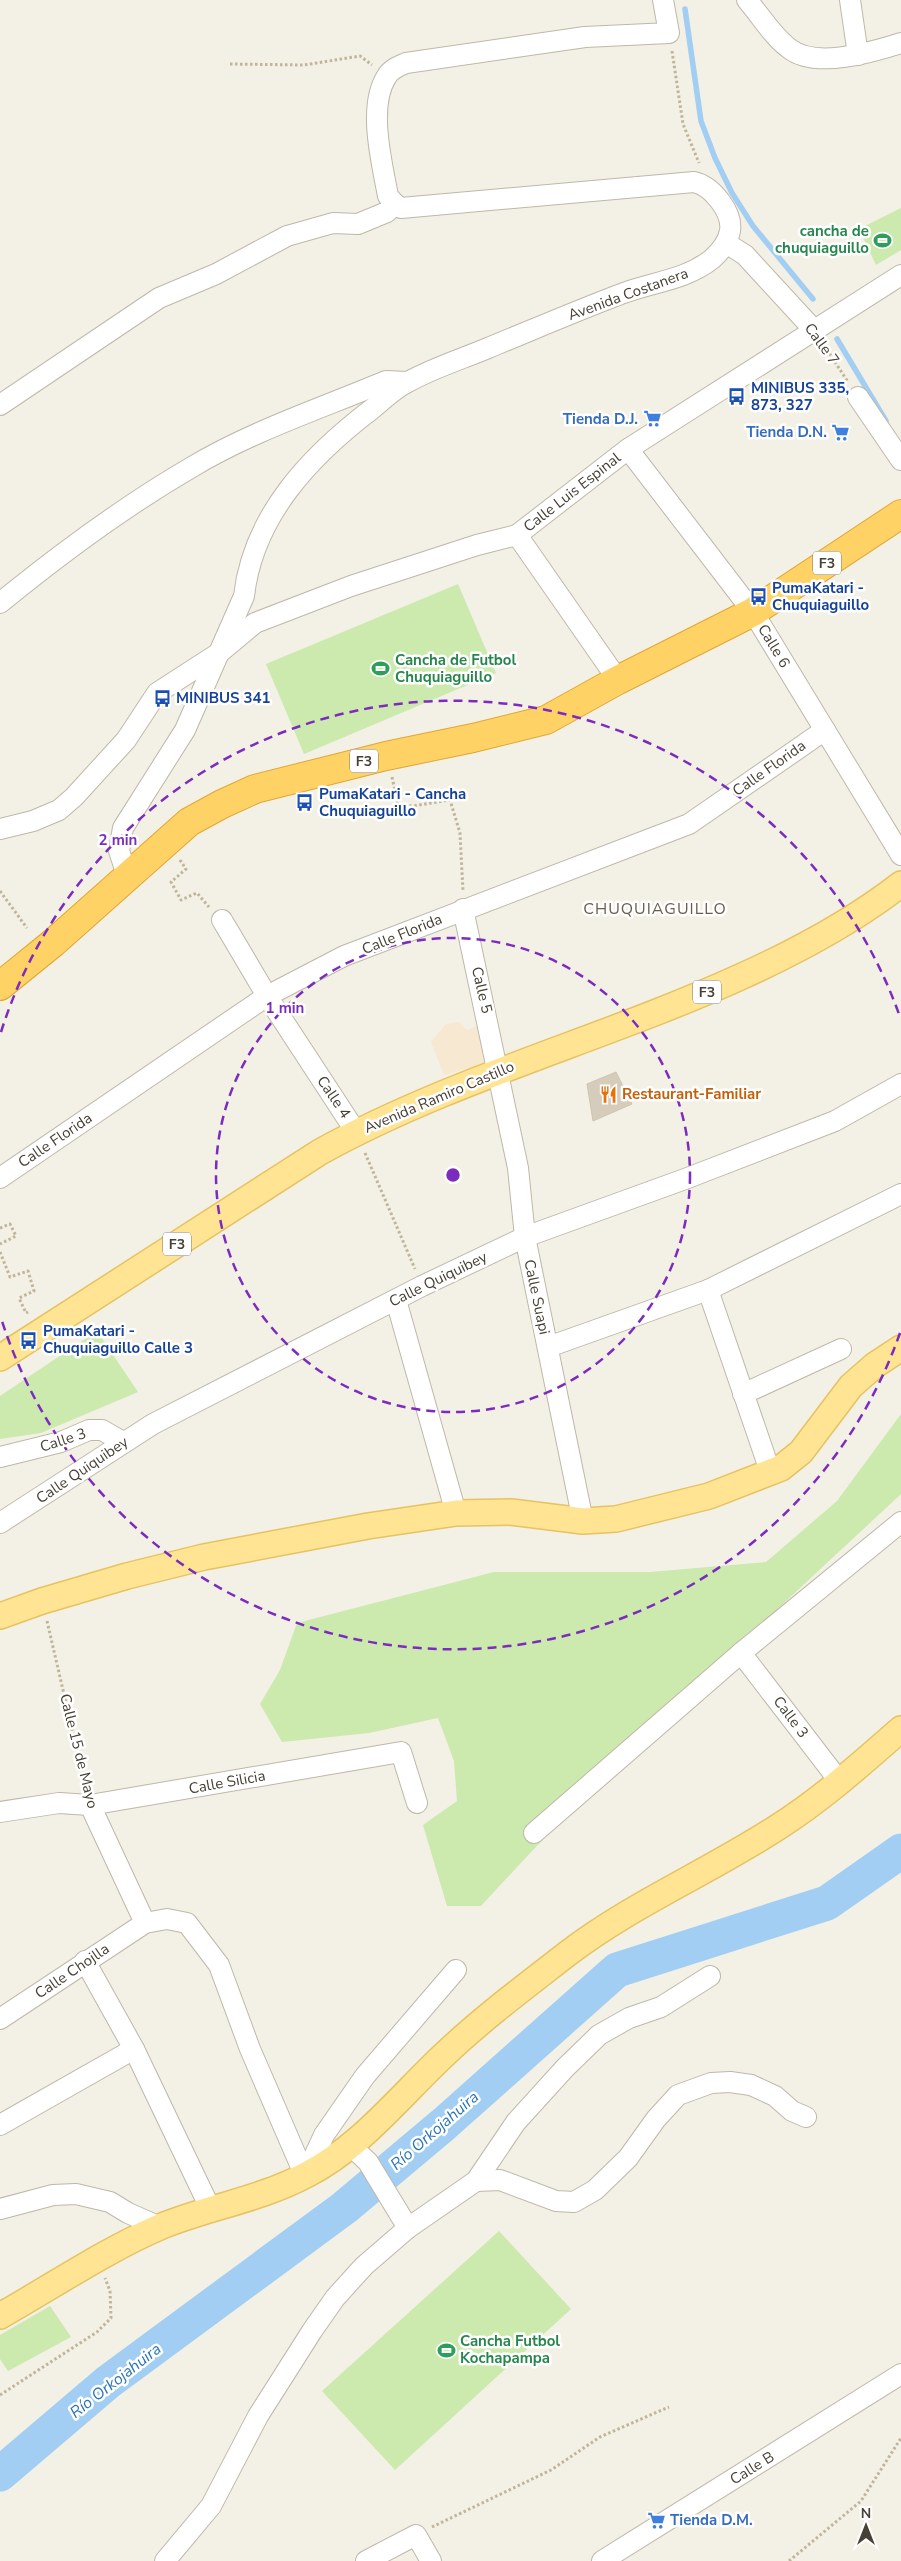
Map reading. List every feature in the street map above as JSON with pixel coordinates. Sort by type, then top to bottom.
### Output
[{"type":"highway","name":"F3","points":[[0,986],[53,943],[127,875],[189,822],[255,789],[386,756],[473,738],[546,720],[618,680],[753,612],[901,514]]},
{"type":"main road","name":"Avenida Ramiro Castillo","points":[[0,1358],[320,1152],[356,1132],[498,1072],[685,1002],[784,957],[834,930],[877,903],[901,884]]},
{"type":"main road","points":[[0,1616],[42,1601],[126,1576],[204,1557],[368,1526],[456,1513],[510,1512],[583,1521],[616,1519],[660,1510],[709,1496],[781,1468],[800,1452],[851,1386],[901,1348]]},
{"type":"main road","points":[[0,2316],[160,2227],[305,2176],[360,2154],[447,2052],[571,1951],[632,1911],[779,1827],[840,1782],[901,1729]]},
{"type":"street","points":[[663,0],[669,33],[585,37],[406,63],[395,68],[386,76],[379,98],[377,129],[388,196],[401,208],[420,208],[604,189],[694,182],[703,184],[715,195],[726,214],[730,229],[726,243]]},
{"type":"street","points":[[748,0],[777,36],[790,49],[801,56],[815,58],[858,55],[901,43]]},
{"type":"street","points":[[850,0],[858,55]]},
{"type":"street","points":[[0,405],[159,298],[216,274],[287,236],[333,224],[358,224],[387,212],[395,204]]},
{"type":"street","name":"Calle 7","points":[[726,243],[745,255],[814,330]]},
{"type":"street","name":"Avenida Costanera","points":[[127,875],[119,851],[123,828],[186,730],[244,596],[246,574],[253,551],[265,525],[288,487],[340,433],[407,382],[623,293],[694,271],[712,258],[726,243]]},
{"type":"street","name":"Calle Luis Espinal","points":[[0,829],[33,821],[59,810],[74,797],[126,740],[157,693],[219,653],[255,623],[351,586],[477,545],[517,535],[628,448],[900,278]]},
{"type":"street","points":[[0,603],[128,508],[193,466],[253,437],[386,381],[407,382]]},
{"type":"street","points":[[858,397],[901,460]]},
{"type":"street","name":"Calle 6","points":[[628,448],[753,612],[901,855]]},
{"type":"street","points":[[517,535],[618,680]]},
{"type":"street","name":"Calle Florida","points":[[0,1178],[267,996],[344,956],[568,872],[689,824],[825,730]]},
{"type":"street","name":"Calle 5","points":[[463,910],[498,1072]]},
{"type":"street","name":"Calle 4","points":[[222,920],[267,996],[356,1132]]},
{"type":"street","name":"Calle Suapi","points":[[498,1072],[518,1168],[525,1236],[583,1521]]},
{"type":"street","name":"Calle Quiquibey","points":[[0,1523],[153,1424],[422,1286],[525,1236],[685,1180],[835,1121],[901,1084]]},
{"type":"street","points":[[548,1347],[708,1290],[901,1194]]},
{"type":"street","points":[[708,1290],[770,1472]]},
{"type":"street","points":[[396,1300],[456,1513]]},
{"type":"street","points":[[743,1394],[841,1349]]},
{"type":"street","name":"Calle 3","points":[[0,1456],[61,1442],[89,1430],[102,1430],[123,1442]]},
{"type":"street","points":[[534,1833],[741,1653],[901,1522]]},
{"type":"street","name":"Calle 3","points":[[741,1653],[840,1782]]},
{"type":"street","name":"Calle Silicia","points":[[0,1812],[59,1804],[90,1805],[401,1752],[416,1803]]},
{"type":"street","name":"Calle 15 de Mayo","points":[[90,1805],[145,1923]]},
{"type":"street","points":[[145,1923],[167,1919],[187,1923],[200,1937],[219,1965],[250,2050],[305,2176]]},
{"type":"street","name":"Calle Chojlla","points":[[0,2019],[145,1923]]},
{"type":"street","points":[[85,1961],[134,2049],[211,2210]]},
{"type":"street","points":[[305,2176],[324,2136],[365,2076],[456,1970]]},
{"type":"street","points":[[165,2561],[211,2506],[258,2416],[335,2298],[364,2266],[408,2228],[476,2181],[516,2122],[565,2068],[599,2035],[629,2018],[661,2006],[710,1976]]},
{"type":"street","points":[[0,2125],[134,2049]]},
{"type":"street","points":[[476,2181],[500,2180],[556,2201],[574,2202],[595,2190],[628,2158],[656,2119],[678,2095],[711,2083],[730,2082],[751,2085],[775,2096],[792,2111],[806,2117]]},
{"type":"street","points":[[360,2154],[390,2196],[408,2228]]},
{"type":"street","points":[[0,2209],[53,2195],[76,2194],[110,2202],[128,2213],[160,2227]]},
{"type":"street","name":"Calle B","points":[[602,2561],[901,2374]]},
{"type":"street","points":[[366,2561],[416,2535],[431,2561]]},
{"type":"path","points":[[669,33],[683,124],[704,176],[703,184]]},
{"type":"path","points":[[230,64],[304,65],[360,56],[386,76]]},
{"type":"path","name":"Calle 7","points":[[814,330],[858,397]]},
{"type":"path","points":[[386,756],[398,805],[413,806],[450,800],[460,833],[463,910]]},
{"type":"path","points":[[168,841],[186,870],[171,882],[181,900],[197,893],[222,920]]},
{"type":"path","points":[[0,891],[27,928]]},
{"type":"path","name":"Calle 4","points":[[356,1132],[422,1286]]},
{"type":"path","points":[[0,1228],[10,1224],[16,1236],[0,1244]]},
{"type":"path","points":[[0,1252],[10,1277],[28,1271],[34,1291],[19,1298],[26,1313],[44,1308],[48,1327]]},
{"type":"path","name":"Calle 15 de Mayo","points":[[42,1601],[90,1805]]},
{"type":"path","points":[[0,2395],[97,2332],[111,2318],[110,2291],[97,2261]]},
{"type":"path","points":[[416,2535],[551,2470],[600,2437],[670,2407]]},
{"type":"path","points":[[789,2561],[861,2501],[901,2438]]},
{"type":"shaded area","points":[[459,1022],[467,1030],[480,1025],[487,1037],[482,1053],[487,1063],[444,1075],[431,1042],[446,1024]]},
{"type":"green space","name":"cancha de chuquiaguillo","points":[[901,208],[901,250],[876,265],[859,229]]},
{"type":"green space","name":"Cancha de Futbol Chuquiaguillo","points":[[458,584],[496,673],[304,754],[266,664]]},
{"type":"green space","points":[[97,1331],[138,1392],[41,1433],[0,1439],[0,1396]]},
{"type":"green space","points":[[901,1414],[901,1494],[634,1747],[481,1906],[447,1906],[423,1825],[457,1801],[454,1761],[438,1718],[369,1733],[282,1742],[260,1704],[280,1670],[297,1623],[494,1572],[650,1572],[766,1562],[837,1501]]},
{"type":"green space","name":"Cancha Futbol Kochapampa","points":[[499,2231],[571,2309],[395,2470],[322,2391]]},
{"type":"green space","points":[[50,2306],[71,2337],[8,2371],[0,2359],[0,2335]]},
{"type":"building","name":"Restaurant-Familiar","points":[[616,1072],[632,1104],[593,1121],[587,1084]]},
{"type":"waterway","points":[[685,9],[701,121],[715,158],[732,193],[753,226],[813,299]]},
{"type":"waterway","points":[[837,339],[886,421]]},
{"type":"waterway","name":"Río Orkojahuira","points":[[0,2474],[108,2382],[344,2208],[444,2124],[617,1970],[827,1903],[901,1851]]},
{"type":"place","name":"cancha de chuquiaguillo","points":[[883,240]]},
{"type":"place","name":"MINIBUS 335, 873, 327","points":[[737,397]]},
{"type":"place","name":"Tienda D.J.","points":[[652,419]]},
{"type":"place","name":"Tienda D.N.","points":[[841,432]]},
{"type":"place","name":"PumaKatari - Chuquiaguillo","points":[[758,597]]},
{"type":"place","name":"Cancha de Futbol Chuquiaguillo","points":[[381,669]]},
{"type":"place","name":"MINIBUS 341","points":[[162,698]]},
{"type":"place","name":"PumaKatari - Cancha Chuquiaguillo","points":[[305,803]]},
{"type":"place","name":"Restaurant-Familiar","points":[[608,1094]]},
{"type":"place","name":"PumaKatari - Chuquiaguillo Calle 3","points":[[29,1340]]},
{"type":"place","name":"Cancha Futbol Kochapampa","points":[[446,2350]]},
{"type":"place","name":"Tienda D.M.","points":[[656,2520]]},
{"type":"district","name":"CHUQUIAGUILLO","points":[[655,908]]}]
